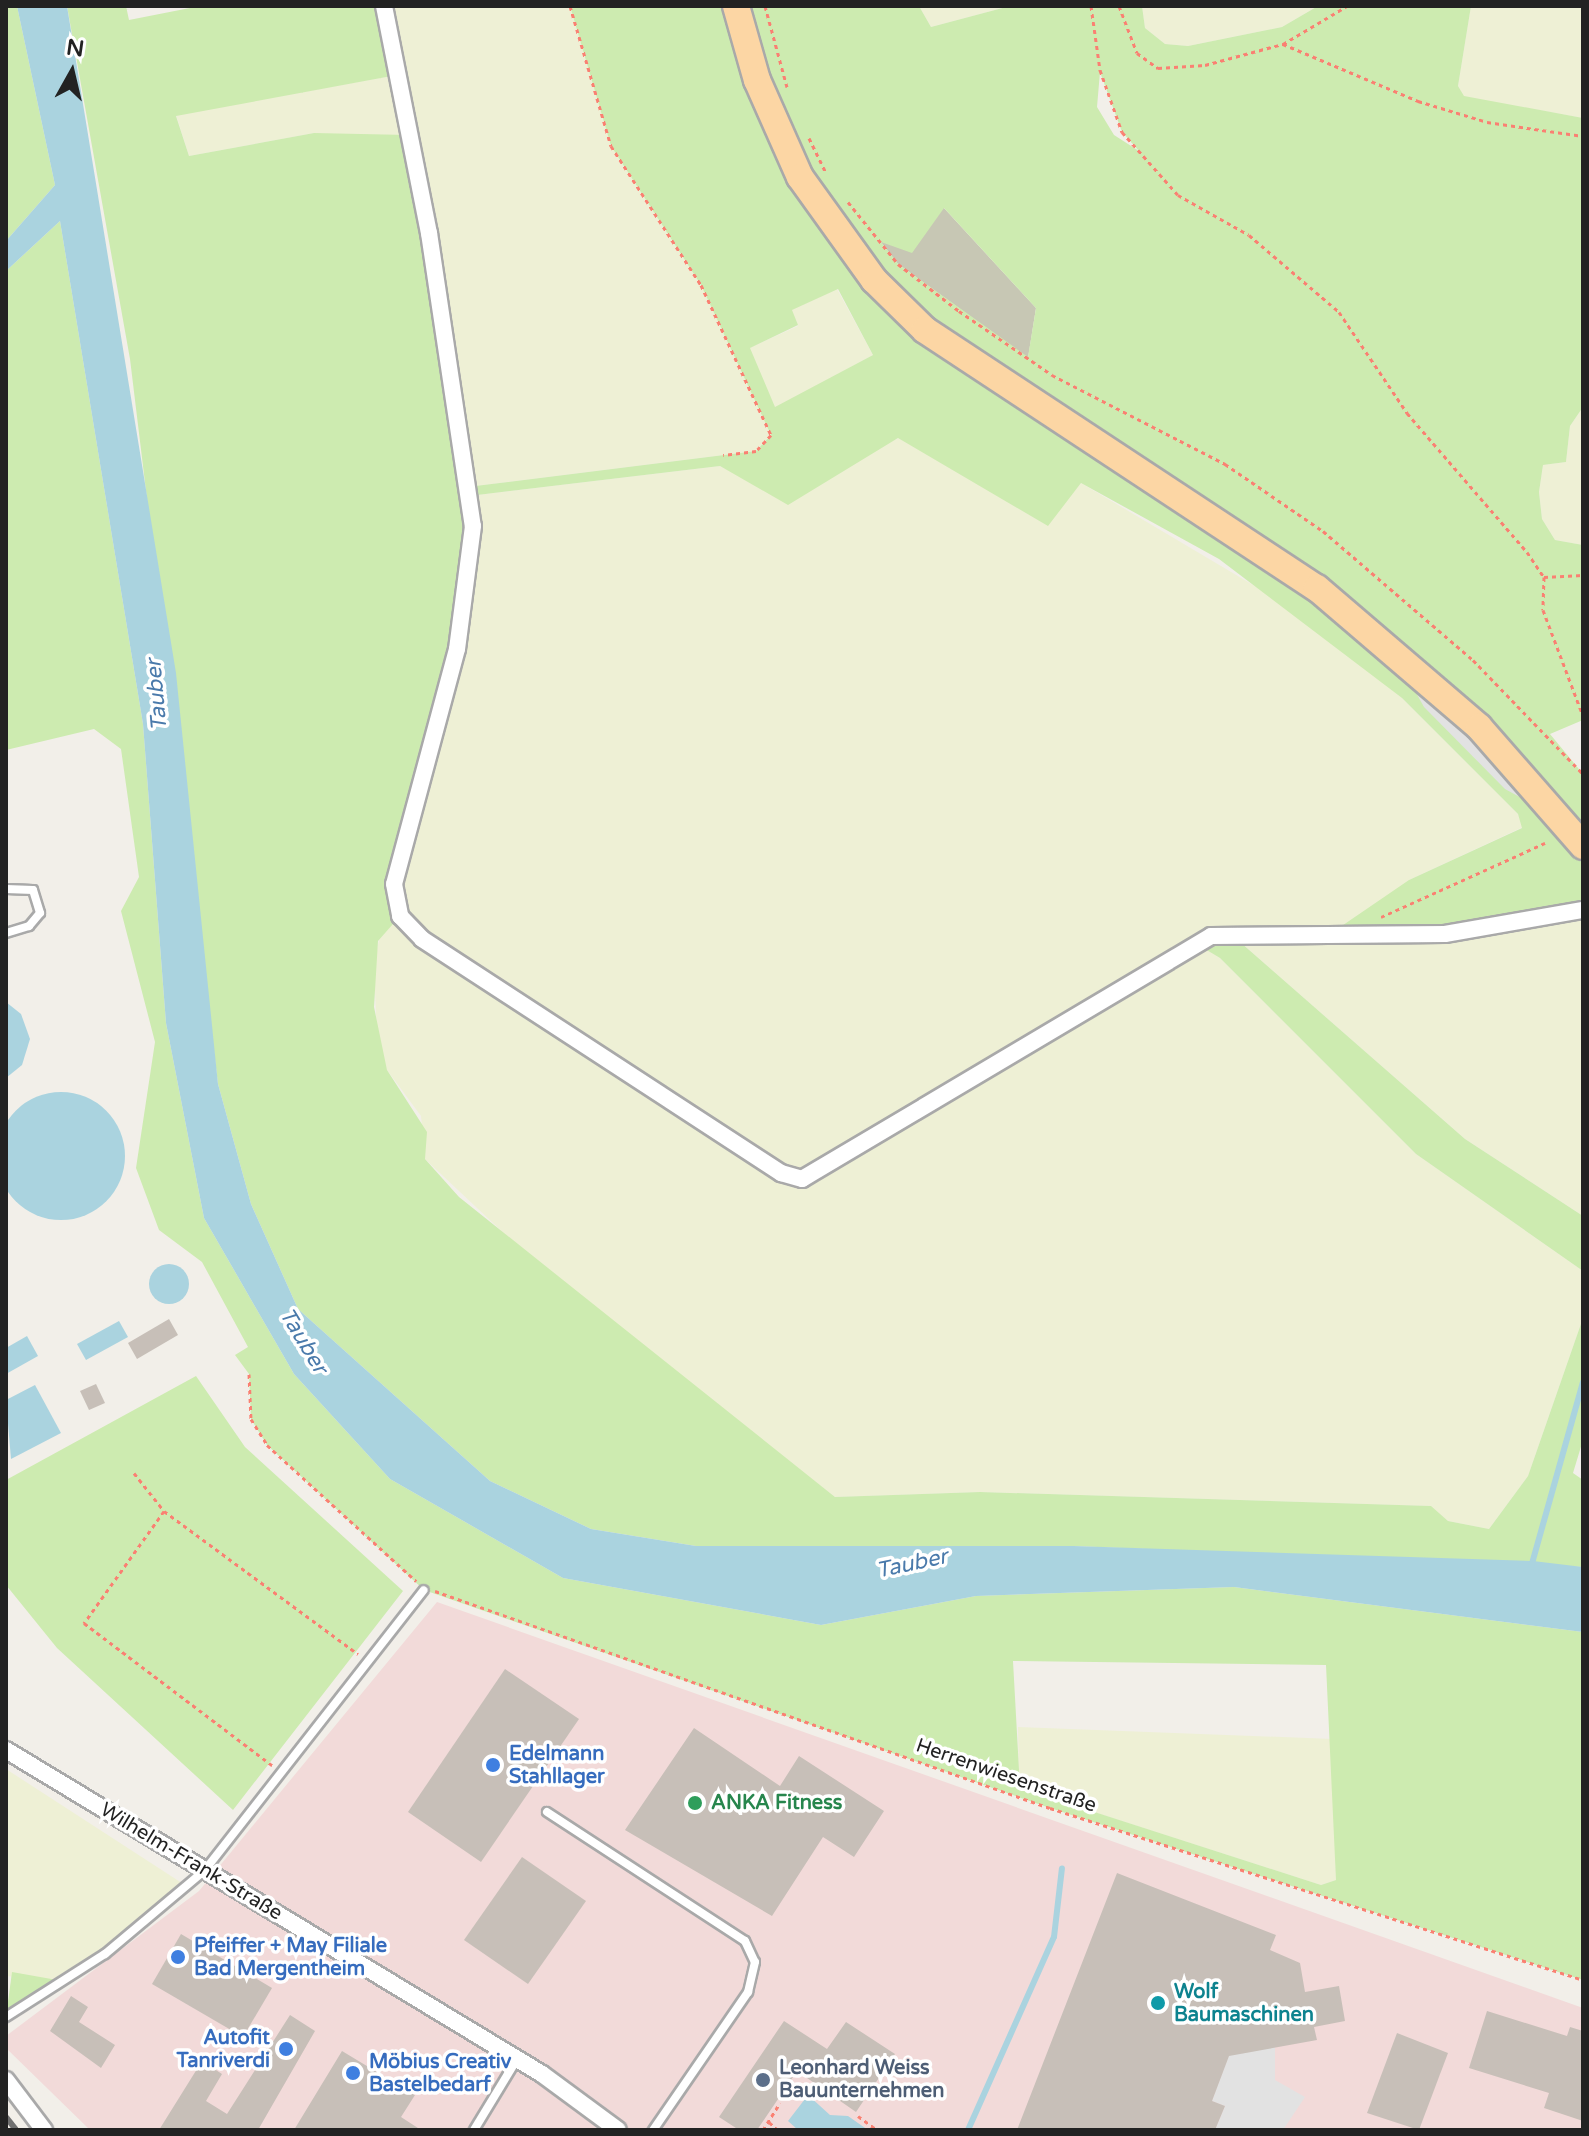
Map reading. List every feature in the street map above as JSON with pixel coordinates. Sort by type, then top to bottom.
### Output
[{"type":"main road","points":[[736,6],[757,80],[800,177],[884,290],[925,330],[1317,588],[1468,717],[1583,846]]},
{"type":"street","points":[[384,6],[429,233],[473,526],[457,649],[394,884],[400,916],[422,939],[802,1179],[1211,936],[1445,934],[1583,910]]},
{"type":"street","name":"Wilhelm-Frank-Straße","points":[[6,1750],[517,2059],[618,2130]]},
{"type":"street","points":[[6,2080],[44,2130]]},
{"type":"lane","points":[[6,889],[33,890],[40,913],[29,926],[6,933]]},
{"type":"lane","points":[[6,2017],[117,1945],[205,1870],[424,1590]]},
{"type":"lane","points":[[547,1812],[745,1941],[755,1962],[748,1992],[653,2130]]},
{"type":"lane","points":[[474,2130],[517,2059]]},
{"type":"path","points":[[570,6],[611,146],[701,285],[771,435],[756,451],[723,455]]},
{"type":"path","points":[[765,6],[789,94]]},
{"type":"path","points":[[1091,6],[1100,70],[1122,132],[1178,195],[1249,235],[1339,312],[1407,413],[1544,577],[1543,610],[1583,716]]},
{"type":"path","points":[[1119,6],[1137,53],[1158,68],[1205,65],[1283,44],[1347,6]]},
{"type":"path","points":[[1283,44],[1418,101],[1487,122],[1583,136]]},
{"type":"path","points":[[806,130],[828,178]]},
{"type":"path","points":[[844,197],[898,264],[959,311],[1052,375],[1225,464],[1323,531],[1473,660],[1583,774]]},
{"type":"path","points":[[1544,577],[1583,575]]},
{"type":"path","points":[[1349,934],[1545,843]]},
{"type":"path","points":[[249,1374],[251,1419],[267,1445],[424,1590]]},
{"type":"path","points":[[134,1473],[164,1511],[367,1661]]},
{"type":"path","points":[[164,1511],[84,1623],[281,1772]]},
{"type":"path","name":"Herrenwiesenstraße","points":[[424,1590],[1050,1808],[1583,1980]]},
{"type":"path","points":[[763,2130],[780,2103]]},
{"type":"path","points":[[858,2116],[877,2130]]},
{"type":"path","points":[[769,2121],[778,2130]]},
{"type":"shaded area","points":[[384,6],[570,6],[611,146],[701,285],[771,435],[756,451],[467,487],[314,133],[189,156],[176,115],[396,75]]},
{"type":"shaded area","points":[[919,6],[1010,6],[931,27]]},
{"type":"shaded area","points":[[1142,6],[1318,6],[1282,27],[1188,46],[1165,44],[1145,28]]},
{"type":"shaded area","points":[[1471,6],[1583,6],[1583,118],[1464,97],[1458,86]]},
{"type":"shaded area","points":[[943,207],[1036,308],[1028,358],[898,264],[880,241],[912,252]]},
{"type":"shaded area","points":[[837,289],[873,355],[775,408],[749,348],[798,326],[791,310]]},
{"type":"shaded area","points":[[1583,407],[1583,545],[1555,540],[1542,519],[1539,492],[1543,465],[1566,462],[1570,426]]},
{"type":"shaded area","points":[[899,438],[1047,525],[1081,483],[1292,608],[1402,698],[1518,814],[1523,827],[1409,880],[1583,917],[1583,1216],[1465,1139],[1232,935],[1196,943],[1220,958],[1416,1154],[1583,1271],[1583,1318],[1528,1476],[1489,1529],[1448,1521],[1430,1506],[980,1492],[835,1497],[545,1272],[425,1159],[421,1116],[387,1070],[377,1038],[374,966],[381,929],[400,916],[394,901],[468,496],[720,466],[774,493]]},
{"type":"shaded area","points":[[1405,673],[1562,820],[1505,789],[1424,707]]},
{"type":"shaded area","points":[[437,1602],[1583,2008],[1583,2130],[90,2130],[6,2048],[6,2036],[199,1891]]},
{"type":"shaded area","points":[[1018,1727],[1333,1739],[1336,1880],[1321,1885],[1019,1788]]},
{"type":"shaded area","points":[[6,1769],[188,1887],[153,1919],[57,1980],[6,1976]]},
{"type":"shaded area","points":[[1275,2047],[1275,2080],[1305,2097],[1283,2130],[1215,2130],[1225,2106],[1212,2101],[1229,2055]]},
{"type":"green space","points":[[6,6],[17,6],[55,185],[6,241]]},
{"type":"green space","points":[[67,6],[126,6],[129,20],[200,6],[384,6],[397,75],[176,116],[189,156],[314,133],[408,135],[467,487],[756,451],[771,435],[701,285],[611,146],[570,6],[919,6],[931,27],[1010,6],[1142,6],[1145,28],[1165,44],[1188,46],[1282,27],[1318,6],[1471,6],[1458,86],[1464,96],[1583,118],[1583,407],[1570,426],[1566,462],[1543,465],[1539,492],[1542,519],[1555,540],[1583,545],[1583,720],[1550,734],[1583,774],[1583,917],[1445,934],[1330,934],[1409,880],[1522,828],[1518,814],[1402,698],[1219,559],[1081,483],[1048,526],[898,438],[788,505],[720,466],[469,496],[473,563],[404,848],[400,916],[378,941],[374,1007],[387,1070],[427,1132],[425,1159],[459,1197],[835,1497],[980,1492],[1431,1506],[1448,1521],[1489,1529],[1528,1476],[1583,1318],[1583,1440],[1573,1473],[1583,1480],[1583,1567],[1074,1546],[696,1546],[591,1529],[490,1481],[298,1309],[251,1204],[218,1084],[130,359]],"holes":[[[1100,72],[1122,132],[1139,151],[1114,135],[1097,107]],[[944,208],[1036,308],[1028,357],[898,264],[881,242],[912,253]],[[838,289],[873,355],[775,407],[750,348],[798,325],[792,310]]]},
{"type":"green space","points":[[60,221],[143,724],[166,1023],[204,1218],[294,1374],[390,1479],[563,1578],[821,1625],[976,1596],[1234,1587],[1583,1632],[1583,1980],[1050,1808],[424,1590],[267,1445],[251,1419],[249,1374],[235,1355],[248,1347],[202,1262],[159,1230],[136,1168],[155,1042],[121,911],[139,877],[121,749],[94,729],[6,750],[6,271]],"holes":[[[1013,1661],[1326,1665],[1336,1880],[1321,1885],[1020,1788]]]},
{"type":"green space","points":[[1232,935],[1465,1139],[1583,1216],[1583,1271],[1416,1154],[1220,958],[1195,943]]},
{"type":"green space","points":[[196,1376],[245,1447],[403,1591],[233,1810],[57,1648],[6,1585],[6,1480]]},
{"type":"green space","points":[[12,1972],[57,1980],[6,2017]]},
{"type":"water","name":"Tauber","points":[[17,6],[67,6],[176,673],[218,1084],[251,1204],[298,1309],[490,1481],[591,1529],[696,1546],[1074,1546],[1533,1561],[1583,1567],[1583,1632],[1234,1587],[976,1596],[821,1625],[563,1578],[390,1479],[294,1374],[204,1218],[166,1023],[143,724],[60,221],[6,271],[6,241],[55,185]]},
{"type":"water","points":[[6,1002],[21,1014],[30,1039],[22,1065],[6,1078]]},
{"type":"water","points":[[61,1092],[85,1097],[106,1111],[120,1132],[125,1156],[120,1180],[106,1201],[85,1215],[61,1220],[37,1215],[16,1201],[2,1180],[-3,1156],[2,1132],[16,1111],[37,1097]]},
{"type":"water","points":[[169,1264],[183,1270],[189,1284],[183,1298],[169,1304],[155,1298],[149,1284],[155,1270]]},
{"type":"water","points":[[119,1321],[128,1337],[86,1360],[77,1344]]},
{"type":"water","points":[[27,1336],[38,1356],[6,1374],[6,1348]]},
{"type":"water","points":[[35,1385],[61,1433],[11,1459],[6,1400]]},
{"type":"water","points":[[808,2095],[830,2115],[848,2116],[868,2130],[798,2130],[788,2121]]},
{"type":"building","points":[[169,1319],[178,1335],[137,1359],[128,1343]]},
{"type":"building","points":[[96,1384],[105,1403],[89,1410],[80,1391]]},
{"type":"building","name":"Edelmann Stahllager","points":[[505,1669],[579,1719],[481,1862],[408,1812]]},
{"type":"building","points":[[694,1728],[780,1786],[799,1756],[884,1811],[854,1857],[823,1837],[772,1916],[625,1830]]},
{"type":"building","points":[[522,1857],[586,1901],[528,1984],[464,1940]]},
{"type":"building","name":"Wolf Baumaschinen","points":[[1117,1873],[1276,1935],[1270,1950],[1300,1963],[1305,1992],[1339,1986],[1345,2021],[1314,2027],[1317,2040],[1229,2056],[1212,2101],[1225,2106],[1215,2130],[1017,2130]]},
{"type":"building","points":[[181,1934],[272,1988],[243,2037],[152,1984]]},
{"type":"building","points":[[71,1996],[88,2007],[79,2022],[115,2045],[101,2068],[50,2031]]},
{"type":"building","points":[[1487,2011],[1567,2036],[1570,2027],[1583,2031],[1583,2121],[1544,2108],[1549,2093],[1469,2068]]},
{"type":"building","points":[[290,2015],[315,2031],[258,2130],[159,2130],[202,2061],[222,2074],[206,2101],[227,2114]]},
{"type":"building","points":[[784,2021],[827,2049],[846,2022],[895,2054],[856,2112],[797,2071],[757,2130],[739,2130],[719,2117]]},
{"type":"building","points":[[1397,2033],[1448,2053],[1419,2130],[1367,2113]]},
{"type":"building","name":"Möbius Creativ Bastelbedarf","points":[[342,2051],[415,2095],[401,2117],[421,2130],[294,2130]]},
{"type":"waterway","points":[[1531,1567],[1583,1382]]},
{"type":"waterway","points":[[968,2130],[1054,1937],[1062,1868]]},
{"type":"railway","points":[[6,2117],[16,2130]]},
{"type":"place","name":"Edelmann Stahllager","points":[[493,1765]]},
{"type":"place","name":"ANKA Fitness","points":[[695,1803]]},
{"type":"place","name":"Pfeiffer + May Filiale Bad Mergentheim","points":[[178,1957]]},
{"type":"place","name":"Wolf Baumaschinen","points":[[1158,2003]]},
{"type":"place","name":"Autofit Tanriverdi","points":[[286,2049]]},
{"type":"place","name":"Möbius Creativ Bastelbedarf","points":[[353,2073]]},
{"type":"place","name":"Leonhard Weiss Bauunternehmen","points":[[763,2080]]}]
